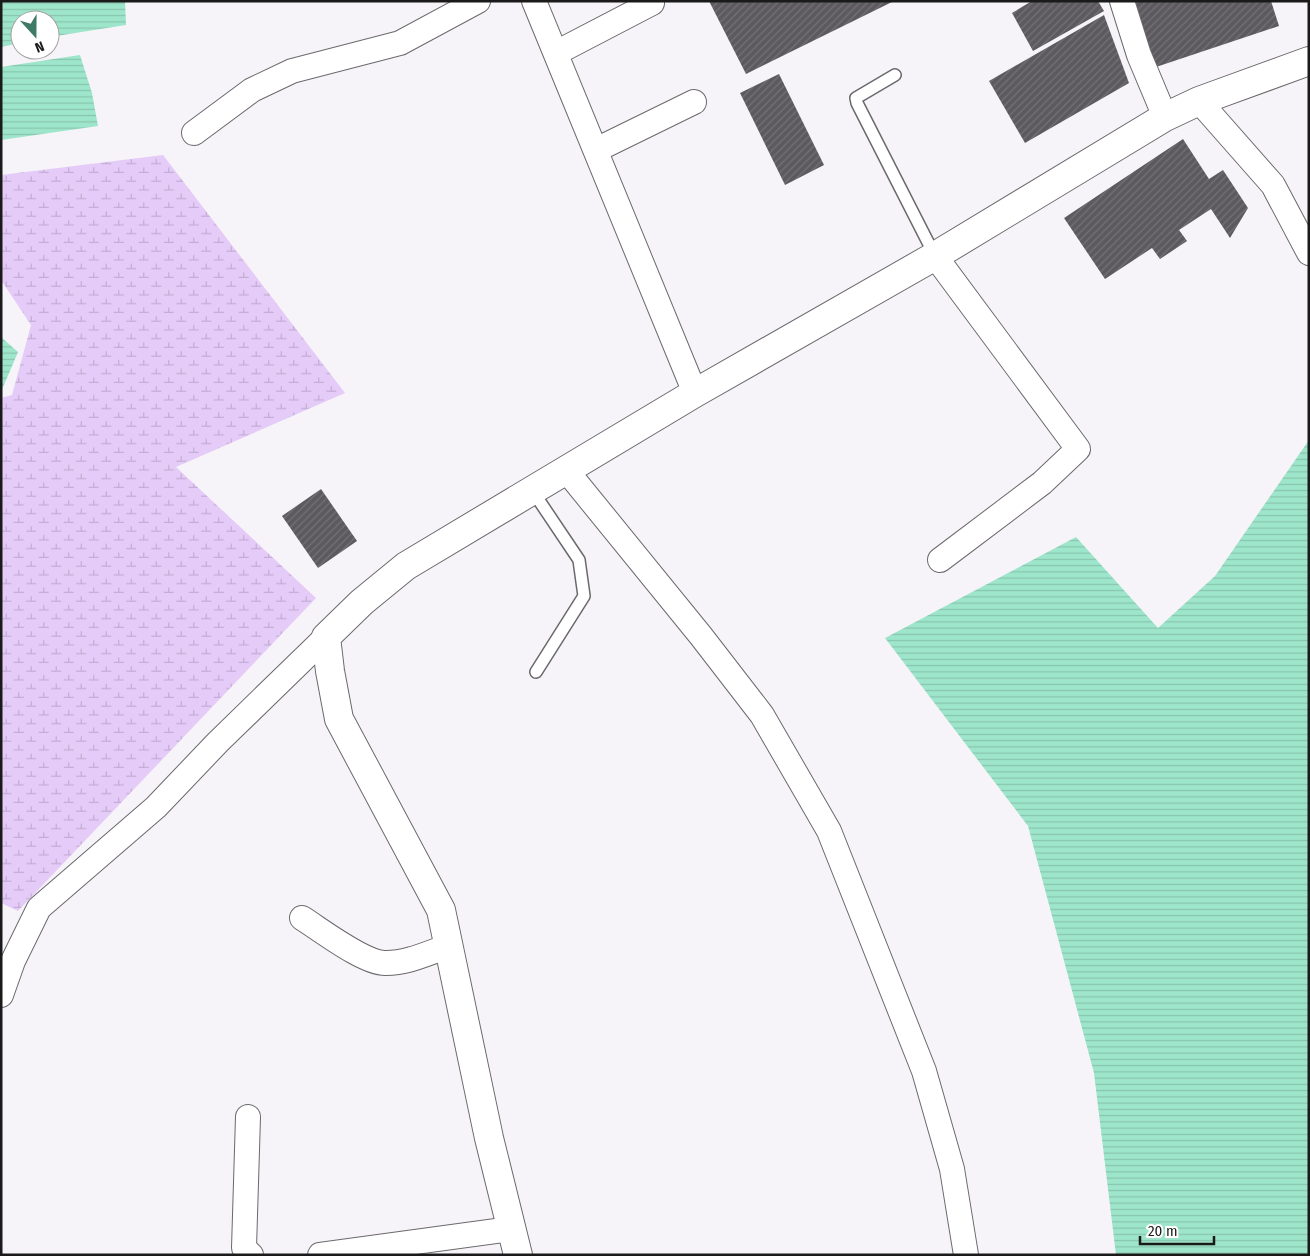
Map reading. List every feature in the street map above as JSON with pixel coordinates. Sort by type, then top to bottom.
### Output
[{"type":"street","points":[[194,133],[252,90],[292,71],[400,44],[478,1]]},
{"type":"street","points":[[534,1],[695,393]]},
{"type":"street","points":[[1122,1],[1139,55],[1165,117]]},
{"type":"street","points":[[556,52],[652,3]]},
{"type":"street","points":[[1,994],[13,961],[39,908],[156,807],[218,742],[362,602],[406,566],[695,393],[935,256],[1165,117],[1199,101],[1309,61]]},
{"type":"street","points":[[1199,101],[1273,185],[1309,253]]},
{"type":"street","points":[[596,150],[694,102]]},
{"type":"street","points":[[935,256],[1078,449],[1042,482],[940,560]]},
{"type":"street","points":[[566,470],[701,636],[762,715],[829,831],[924,1072],[952,1169],[966,1255]]},
{"type":"street","points":[[320,1255],[514,1242],[489,1138],[441,910],[339,719],[326,637]]},
{"type":"street","points":[[302,918],[363,957],[384,964],[406,961],[449,946]]},
{"type":"street","points":[[248,1117],[244,1248],[251,1255]]},
{"type":"lane","points":[[895,75],[856,98],[857,103],[935,256]]},
{"type":"lane","points":[[532,490],[579,560],[584,596],[536,672]]},
{"type":"green space","points":[[163,155],[345,393],[176,467],[316,598],[18,911],[1,903],[1,398],[12,395],[31,325],[1,280],[1,175]]},
{"type":"shaded area","points":[[1,1],[125,1],[126,25],[60,35],[60,10],[10,10],[10,45],[1,47]]},
{"type":"shaded area","points":[[80,55],[92,93],[98,126],[1,140],[1,67],[47,60],[60,60],[60,58]]},
{"type":"shaded area","points":[[1,337],[18,352],[1,392]]},
{"type":"shaded area","points":[[1309,440],[1309,1255],[1116,1255],[1094,1073],[1028,826],[885,638],[1076,537],[1158,628],[1215,576]]},
{"type":"building","points":[[709,1],[894,1],[746,74]]},
{"type":"building","points":[[1032,1],[1098,1],[1104,11],[1033,51],[1012,13]]},
{"type":"building","points":[[1131,1],[1271,1],[1279,26],[1153,68]]},
{"type":"building","points":[[1104,15],[1129,83],[1025,143],[989,81]]},
{"type":"building","points":[[779,74],[824,165],[785,185],[740,93]]},
{"type":"building","points":[[1183,139],[1209,179],[1223,170],[1248,208],[1230,238],[1211,209],[1179,230],[1187,241],[1160,259],[1152,248],[1105,279],[1064,218]]},
{"type":"building","points":[[321,489],[357,541],[318,568],[282,516]]}]
